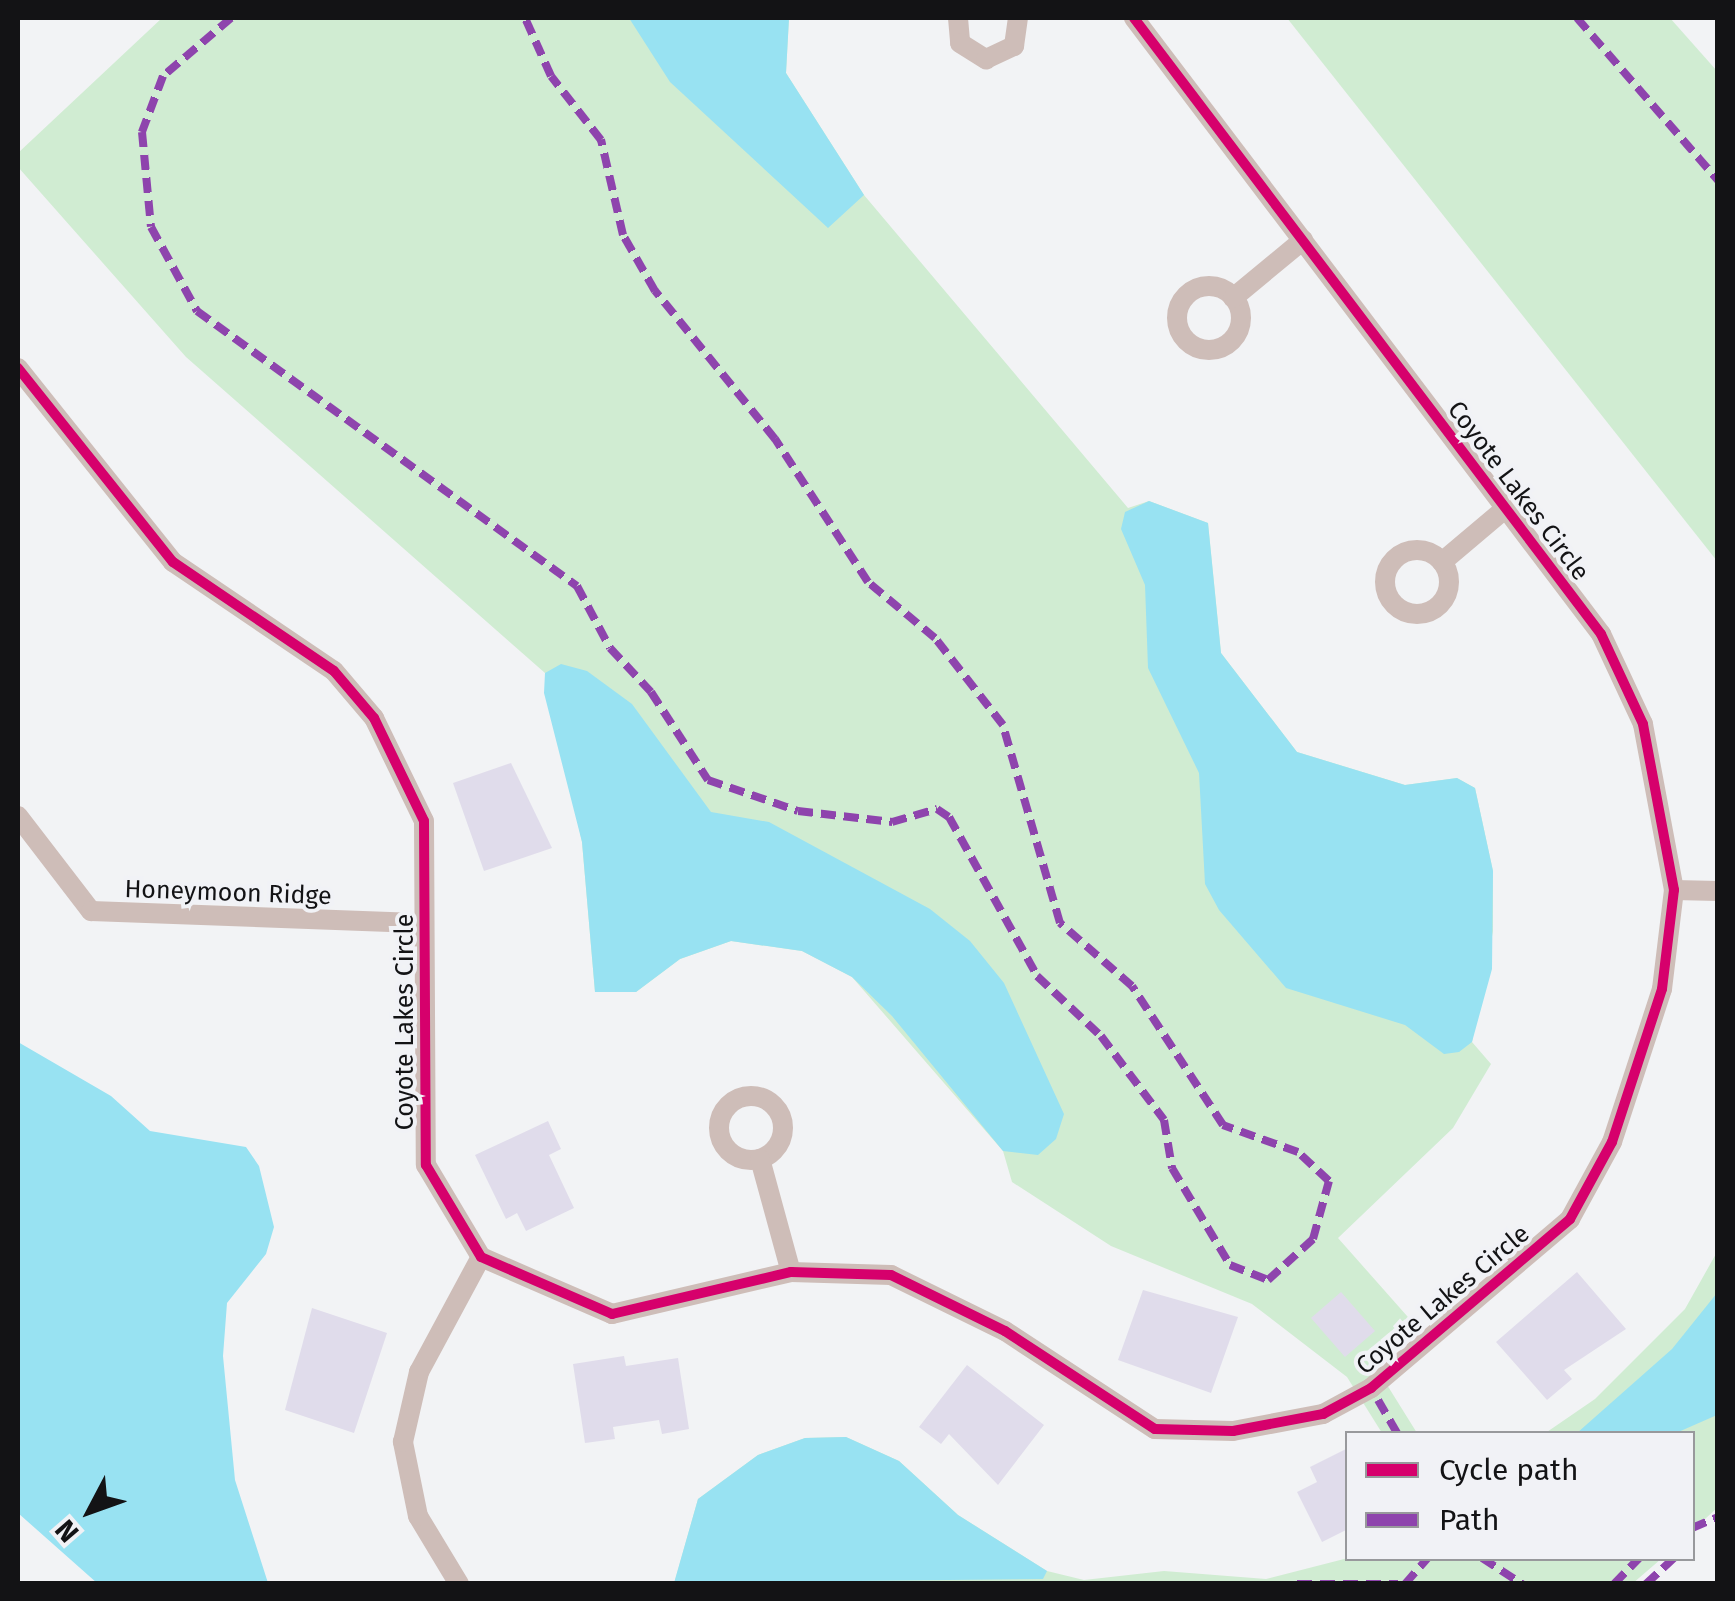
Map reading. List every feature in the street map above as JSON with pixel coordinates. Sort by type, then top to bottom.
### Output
[{"type":"street","points":[[958,18],[960,43],[986,59],[1014,46],[1018,18]]},
{"type":"street","name":"Coyote Lakes Circle","points":[[18,368],[174,562],[334,671],[374,718],[424,821],[426,1166],[481,1256],[612,1314],[791,1272],[891,1275],[1005,1331],[1155,1429],[1233,1431],[1323,1414],[1370,1388],[1570,1219],[1612,1142],[1662,989],[1674,890],[1642,724],[1601,634],[1134,18]]},
{"type":"street","points":[[1233,298],[1303,240]]},
{"type":"street","points":[[1442,562],[1506,508]]},
{"type":"street","name":"Honeymoon Ridge","points":[[18,816],[91,910],[424,923]]},
{"type":"street","points":[[1674,890],[1718,891]]},
{"type":"street","points":[[760,1159],[791,1272]]},
{"type":"street","points":[[459,1584],[418,1516],[403,1442],[419,1372],[481,1256]]},
{"type":"green space","points":[[162,18],[789,18],[786,73],[864,195],[1128,508],[1149,501],[1208,523],[1221,653],[1297,752],[1405,785],[1457,778],[1475,788],[1493,871],[1493,931],[1472,1042],[1491,1064],[1453,1128],[1338,1238],[1415,1325],[1374,1364],[1416,1431],[1381,1431],[1347,1377],[1252,1304],[1111,1246],[1012,1182],[1003,1151],[852,977],[802,951],[731,941],[680,959],[636,992],[595,992],[582,842],[545,673],[186,357],[18,167],[18,153]]},
{"type":"green space","points":[[1287,18],[1670,18],[1717,71],[1717,561]]},
{"type":"green space","points":[[1717,1252],[1717,1508],[1695,1528],[1695,1431],[1548,1431],[1595,1399],[1685,1309]]},
{"type":"green space","points":[[846,1437],[899,1461],[958,1515],[1047,1571],[1084,1580],[1164,1571],[1266,1579],[1345,1559],[1659,1561],[1632,1584],[674,1584],[698,1499],[758,1455],[805,1438]]},
{"type":"water","points":[[629,18],[789,18],[786,73],[864,195],[828,228],[670,82]]},
{"type":"water","points":[[1149,501],[1208,523],[1221,653],[1297,752],[1405,785],[1457,778],[1475,788],[1493,871],[1492,969],[1472,1042],[1459,1052],[1444,1054],[1405,1025],[1286,988],[1219,910],[1205,884],[1199,773],[1148,668],[1145,585],[1121,529],[1125,512]]},
{"type":"water","points":[[561,664],[587,671],[632,704],[711,812],[769,822],[930,909],[970,941],[1004,983],[1064,1114],[1056,1139],[1038,1155],[1003,1151],[892,1016],[852,977],[802,951],[731,941],[680,959],[636,992],[595,992],[582,842],[544,693],[545,673]]},
{"type":"water","points":[[18,1042],[111,1096],[150,1131],[246,1147],[259,1166],[274,1227],[266,1254],[227,1303],[223,1356],[235,1480],[268,1583],[97,1583],[18,1513]]},
{"type":"water","points":[[1717,1293],[1717,1415],[1681,1431],[1579,1431],[1672,1349]]},
{"type":"water","points":[[846,1437],[899,1461],[958,1515],[1047,1571],[1043,1579],[674,1583],[698,1499],[758,1455],[805,1438]]},
{"type":"building","points":[[511,763],[552,848],[484,871],[453,783]]},
{"type":"building","points":[[548,1121],[561,1149],[549,1155],[574,1208],[526,1231],[517,1213],[506,1219],[475,1155]]},
{"type":"building","points":[[1577,1272],[1626,1329],[1564,1370],[1572,1379],[1547,1400],[1496,1342]]},
{"type":"building","points":[[1143,1290],[1238,1317],[1211,1393],[1118,1360]]},
{"type":"building","points":[[1341,1292],[1375,1331],[1345,1357],[1311,1318]]},
{"type":"building","points":[[312,1308],[387,1333],[354,1433],[285,1410]]},
{"type":"building","points":[[624,1356],[626,1366],[678,1358],[689,1429],[662,1434],[659,1420],[613,1427],[615,1439],[585,1443],[573,1364]]},
{"type":"building","points":[[967,1365],[1044,1425],[998,1485],[949,1434],[941,1444],[919,1427]]},
{"type":"building","points":[[1345,1450],[1345,1530],[1322,1542],[1297,1492],[1317,1482],[1310,1467]]},
{"type":"marked path","points":[[231,18],[163,76],[142,132],[151,227],[197,311],[577,586],[610,648],[651,692],[708,780],[798,811],[892,822],[937,809],[949,817],[1037,976],[1101,1036],[1164,1120],[1172,1168],[1230,1265],[1268,1280],[1313,1239],[1329,1181],[1298,1152],[1223,1125],[1132,986],[1060,923],[1003,725],[935,638],[868,582],[775,439],[655,291],[623,235],[601,140],[551,76],[525,18]]},
{"type":"marked path","points":[[1577,18],[1718,180]]},
{"type":"marked path","points":[[1378,1400],[1396,1431]]},
{"type":"marked path","points":[[1695,1527],[1718,1517]]},
{"type":"marked path","points":[[1405,1584],[1425,1561]]},
{"type":"marked path","points":[[1487,1561],[1522,1584]]},
{"type":"marked path","points":[[1614,1584],[1636,1561]]},
{"type":"marked path","points":[[1646,1584],[1671,1561]]},
{"type":"marked path","points":[[1297,1584],[1398,1584]]},
{"type":"cycle path","points":[[18,368],[173,562],[334,671],[374,718],[424,821],[426,1165],[481,1257],[612,1314],[791,1272],[891,1275],[1005,1331],[1155,1429],[1233,1431],[1323,1414],[1371,1388],[1570,1219],[1612,1142],[1662,989],[1674,890],[1643,724],[1601,634],[1134,18]]}]
